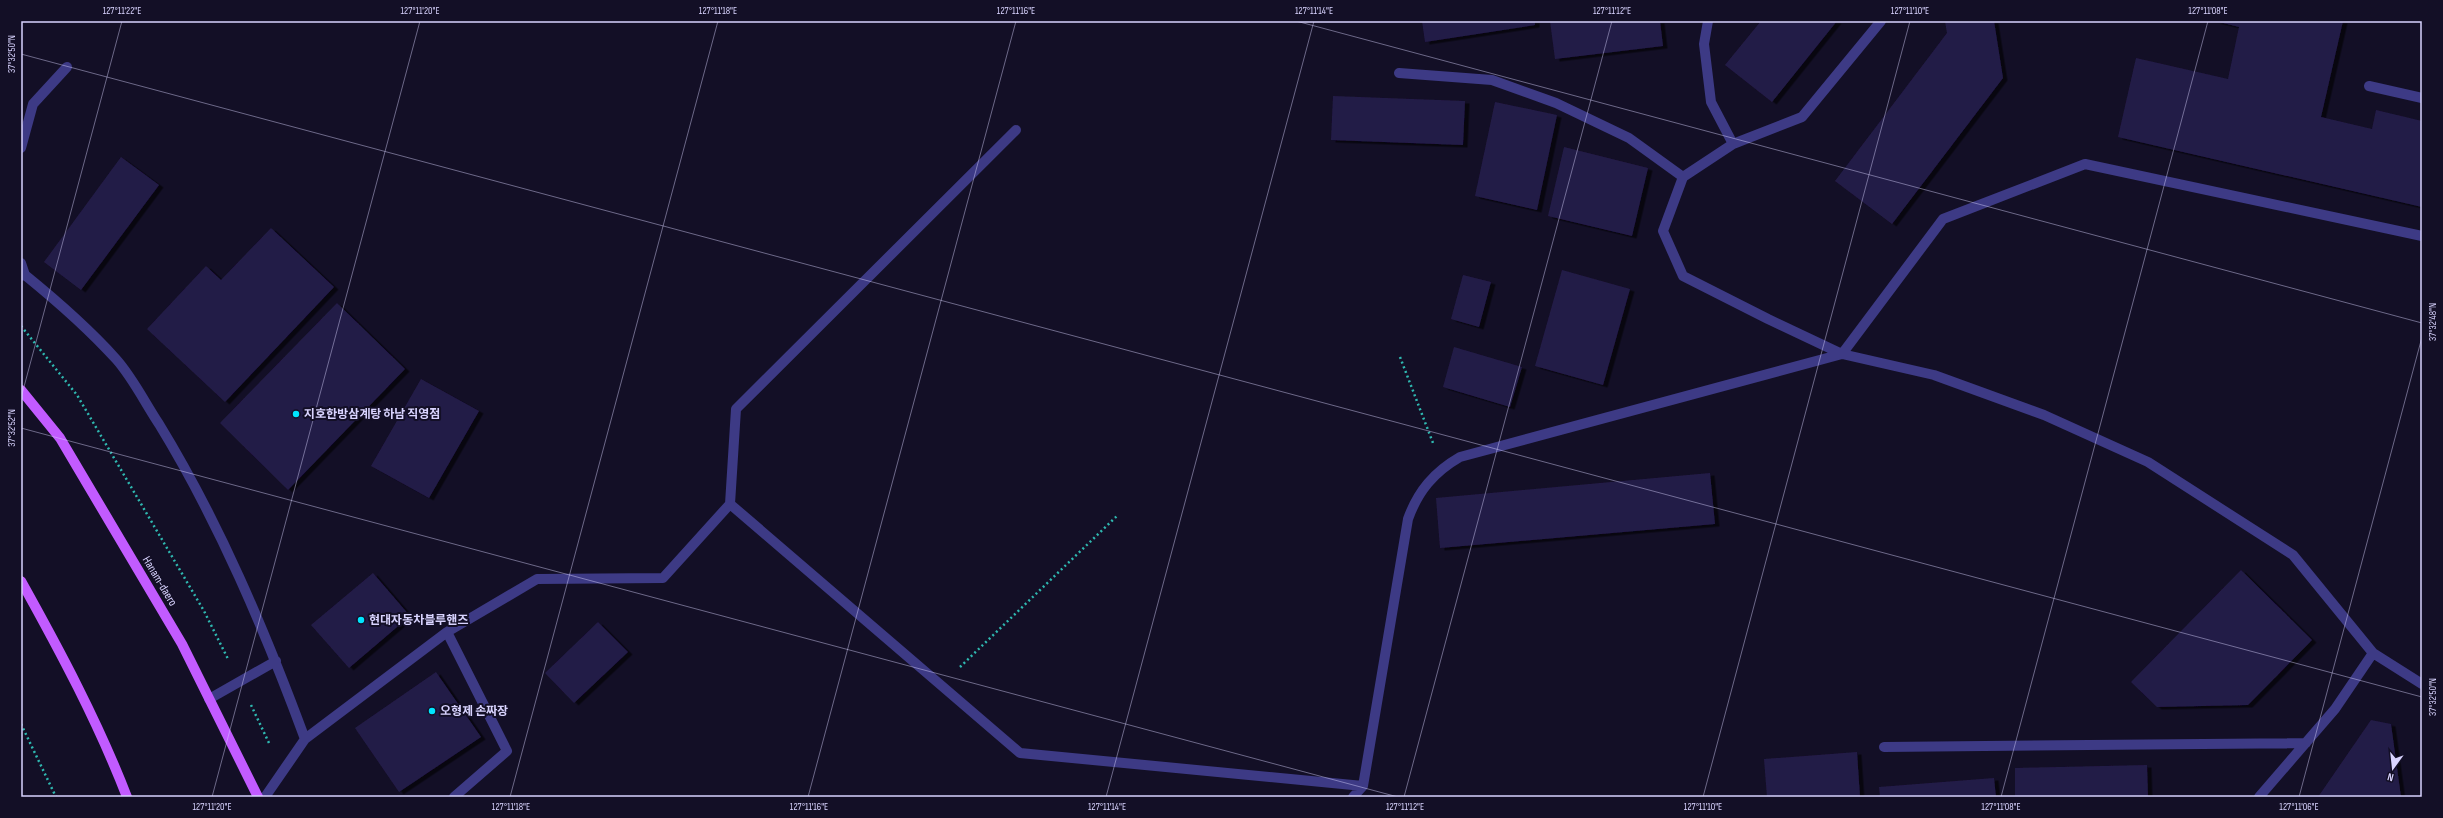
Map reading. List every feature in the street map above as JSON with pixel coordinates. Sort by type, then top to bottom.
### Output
[{"type":"main road","name":"Hanam-daero","points":[[21,390],[60,438],[182,644],[258,797]]},
{"type":"main road","points":[[21,581],[61,653],[113,761],[127,797]]},
{"type":"street","points":[[1708,21],[1704,44],[1711,102],[1733,144]]},
{"type":"street","points":[[1881,21],[1802,117],[1733,144],[1683,177],[1663,231],[1683,276],[1842,354],[1934,375],[2044,415],[2148,462],[2293,555],[2373,653],[2422,684]]},
{"type":"street","points":[[21,148],[33,104],[66,67]]},
{"type":"street","points":[[1399,73],[1492,80],[1556,103],[1629,138],[1683,177]]},
{"type":"street","points":[[2369,86],[2422,98]]},
{"type":"street","points":[[265,797],[304,739],[447,632],[537,579],[663,578],[730,504],[736,409],[1016,130]]},
{"type":"street","points":[[1353,797],[1363,786],[1408,519],[1415,500],[1443,467],[1460,457],[1842,354],[1943,220],[2084,164],[2422,236]]},
{"type":"street","points":[[21,263],[23,275],[59,303],[117,360],[178,455],[242,585],[276,661],[304,739]]},
{"type":"street","points":[[730,504],[1020,753],[1363,786]]},
{"type":"street","points":[[447,632],[507,751],[454,797]]},
{"type":"street","points":[[2259,797],[2334,709],[2373,653]]},
{"type":"street","points":[[210,699],[239,680],[276,661]]},
{"type":"street","points":[[1884,747],[2306,743]]},
{"type":"path","points":[[21,326],[77,395],[204,611],[239,680],[282,771]]},
{"type":"path","points":[[1400,357],[1443,467]]},
{"type":"path","points":[[941,685],[1118,515]]},
{"type":"path","points":[[21,724],[56,797]]},
{"type":"building","points":[[1422,21],[1535,21],[1535,25],[1425,42]]},
{"type":"building","points":[[1550,21],[1660,21],[1663,46],[1555,59]]},
{"type":"building","points":[[1761,21],[1837,21],[1772,102],[1725,65]]},
{"type":"building","points":[[1945,21],[1994,21],[2003,78],[1892,224],[1835,181],[1947,33]]},
{"type":"building","points":[[2215,21],[2343,21],[2321,117],[2372,129],[2376,110],[2422,121],[2422,207],[2118,137],[2136,58],[2228,79],[2239,27]]},
{"type":"building","points":[[1333,96],[1465,101],[1463,145],[1331,140]]},
{"type":"building","points":[[1495,102],[1557,115],[1537,210],[1475,196]]},
{"type":"building","points":[[1564,147],[1648,168],[1632,236],[1548,216]]},
{"type":"building","points":[[121,157],[159,185],[81,290],[44,262]]},
{"type":"building","points":[[271,228],[334,287],[225,402],[147,329],[206,266],[221,280]]},
{"type":"building","points":[[1562,270],[1630,289],[1603,385],[1535,366]]},
{"type":"building","points":[[1463,275],[1491,282],[1479,327],[1451,319]]},
{"type":"building","points":[[337,303],[405,369],[288,490],[220,423]]},
{"type":"building","points":[[1454,347],[1522,367],[1510,407],[1443,387]]},
{"type":"building","points":[[421,379],[479,411],[429,498],[371,466]]},
{"type":"building","points":[[1710,473],[1715,524],[1440,548],[1436,498]]},
{"type":"building","points":[[2241,570],[2312,640],[2248,705],[2157,707],[2131,682]]},
{"type":"building","name":"현대자동차블루핸즈","points":[[373,573],[410,616],[349,668],[311,625]]},
{"type":"building","points":[[598,622],[628,652],[574,703],[545,673]]},
{"type":"building","points":[[436,672],[481,737],[399,792],[355,728]]},
{"type":"building","points":[[2371,720],[2391,724],[2401,797],[2318,797]]},
{"type":"building","points":[[1857,752],[1860,797],[1767,797],[1764,759]]},
{"type":"building","points":[[2147,765],[2148,797],[2015,797],[2015,768]]},
{"type":"building","points":[[1994,778],[1996,797],[1880,797],[1879,787]]},
{"type":"place","name":"지호한방삼계탕 하남 직영점","points":[[296,414]]},
{"type":"place","name":"현대자동차블루핸즈","points":[[361,620]]},
{"type":"place","name":"오형제 손짜장","points":[[432,711]]}]
